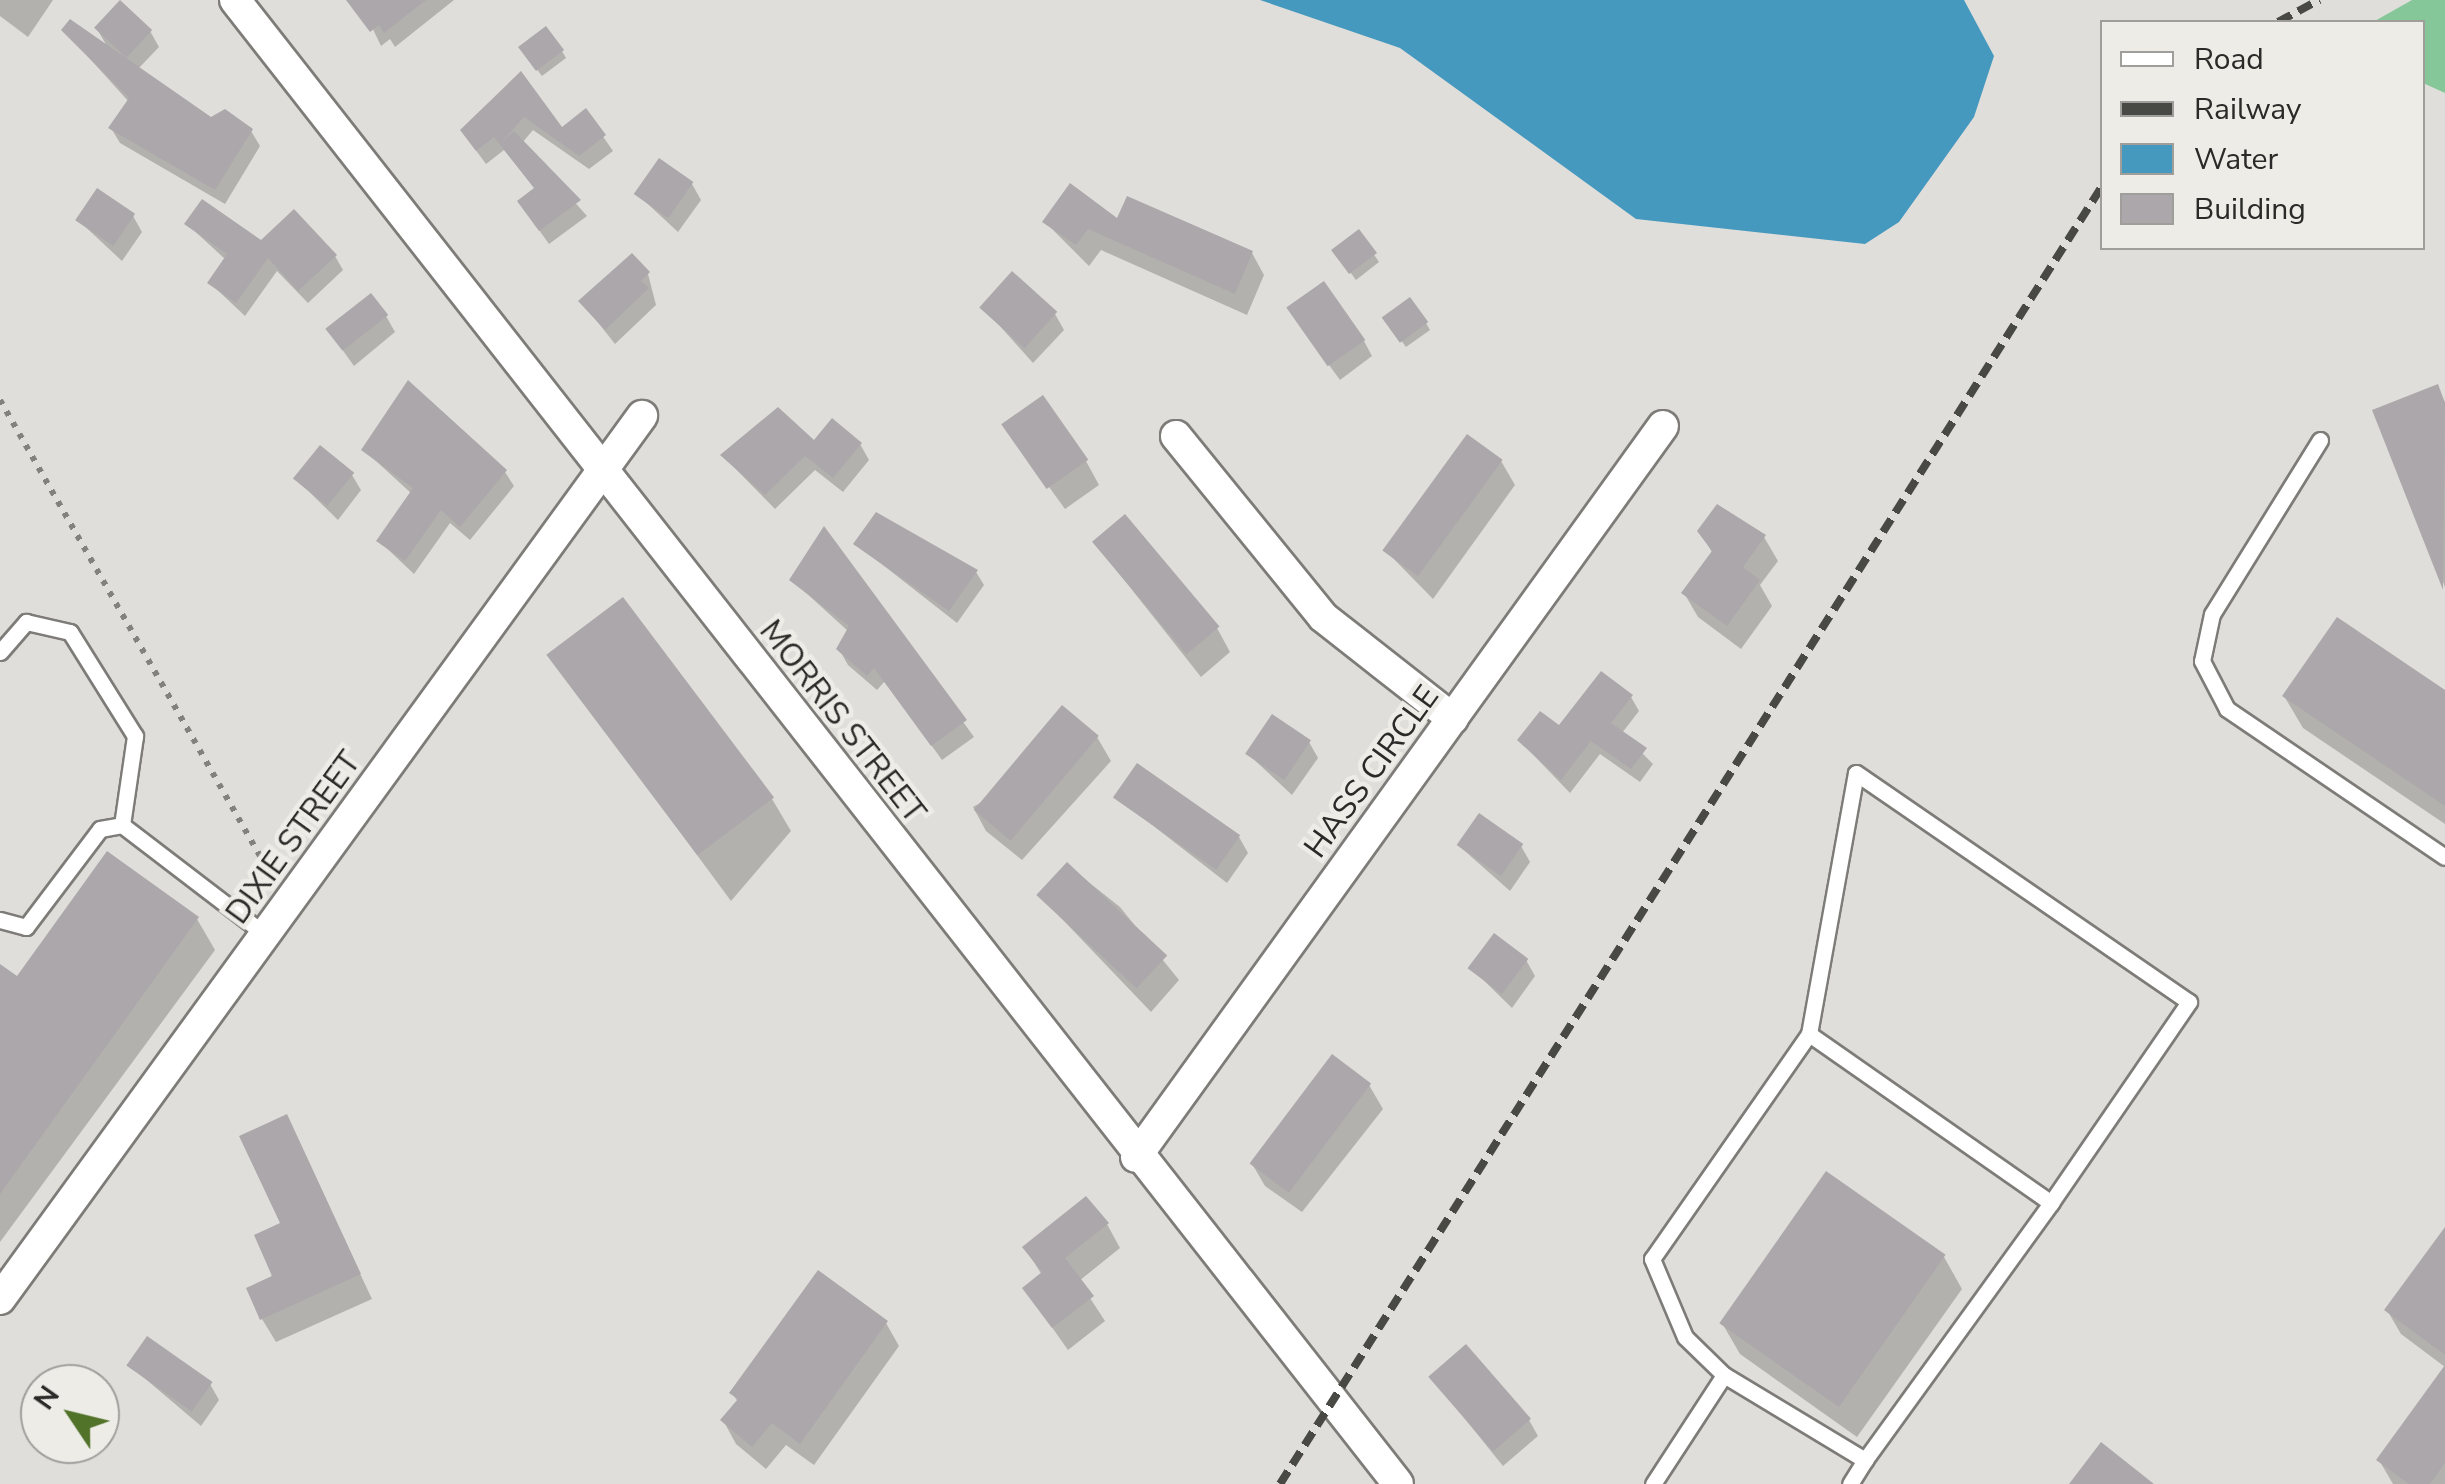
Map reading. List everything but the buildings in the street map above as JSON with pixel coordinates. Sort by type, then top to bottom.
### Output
[{"type":"street","name":"MORRIS STREET","points":[[235,0],[1136,1158],[1398,1484]]},
{"type":"street","name":"DIXIE STREET","points":[[0,1299],[642,416]]},
{"type":"street","name":"HASS CIRCLE","points":[[1136,1158],[1663,426]]},
{"type":"street","points":[[1176,436],[1323,616],[1453,720]]},
{"type":"lane","points":[[2320,440],[2212,614],[2202,661],[2227,708],[2445,856]]},
{"type":"lane","points":[[0,652],[26,622],[70,632],[135,736],[122,825]]},
{"type":"lane","points":[[1850,1484],[2188,1002],[1856,773],[1809,1034],[1652,1259],[1684,1337],[1724,1375],[1865,1460]]},
{"type":"lane","points":[[4,923],[26,927],[100,828],[122,825],[266,936]]},
{"type":"lane","points":[[1809,1034],[2051,1202]]},
{"type":"lane","points":[[1653,1484],[1724,1375]]},
{"type":"path","points":[[0,400],[288,905]]},
{"type":"green space","points":[[2412,0],[2445,0],[2445,93],[2425,84],[2425,20],[2377,20]]},
{"type":"water","points":[[1260,0],[1964,0],[1994,56],[1974,117],[1899,222],[1865,244],[1636,219],[1400,48]]},
{"type":"railway","points":[[2282,20],[2319,0]]},
{"type":"railway","points":[[1280,1484],[2100,189]]}]
